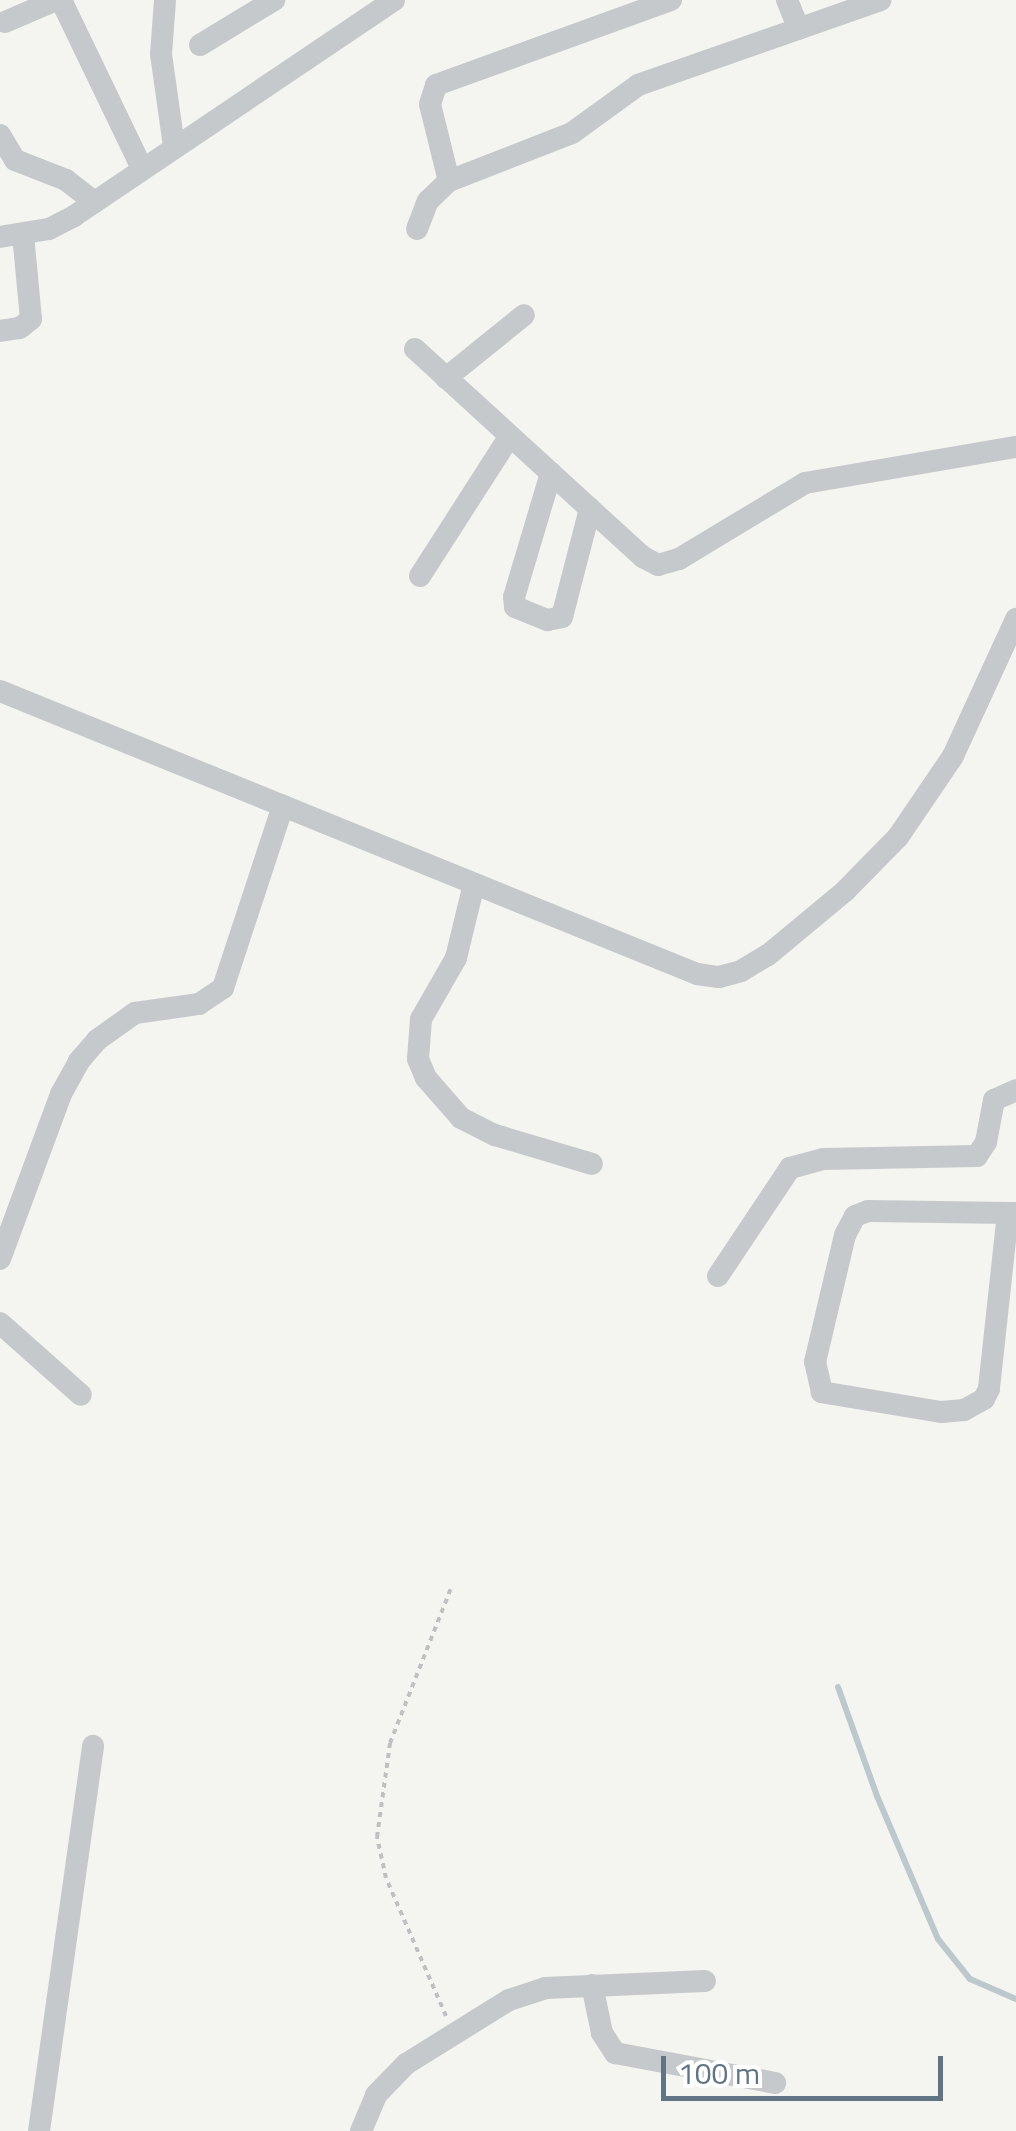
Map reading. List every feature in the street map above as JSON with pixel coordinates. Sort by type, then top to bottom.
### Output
[{"type":"street","points":[[5,22],[59,0],[142,168]]},
{"type":"street","points":[[165,0],[161,54],[174,148]]},
{"type":"street","points":[[200,45],[274,0]]},
{"type":"street","points":[[449,181],[430,104],[436,84],[671,0]]},
{"type":"street","points":[[787,0],[799,30]]},
{"type":"street","points":[[416,229],[428,201],[449,181],[572,133],[638,85],[881,0]]},
{"type":"street","points":[[0,331],[20,328],[31,319],[12,236],[61,224],[388,2]]},
{"type":"street","points":[[0,136],[23,165],[53,174],[94,202]]},
{"type":"street","points":[[446,378],[524,316]]},
{"type":"street","points":[[415,350],[650,562],[667,564],[805,484],[1016,447]]},
{"type":"street","points":[[420,576],[510,436]]},
{"type":"street","points":[[551,473],[514,596],[516,606],[547,620],[562,617],[590,509]]},
{"type":"street","points":[[0,692],[697,974],[719,977],[741,971],[768,955],[846,892],[898,837],[928,796],[978,706],[1016,619]]},
{"type":"street","points":[[0,1259],[61,1094],[79,1061],[97,1040],[136,1013],[199,1004],[222,988],[283,806]]},
{"type":"street","points":[[474,884],[456,958],[420,1019],[418,1059],[426,1078],[461,1118],[495,1135],[592,1164]]},
{"type":"street","points":[[718,1276],[790,1168],[823,1160],[976,1156],[986,1142],[994,1100],[1016,1090]]},
{"type":"street","points":[[868,1211],[1012,1213],[989,1390],[984,1399],[964,1410],[941,1412],[822,1392],[815,1362],[846,1234],[855,1216],[868,1211]]},
{"type":"street","points":[[0,1323],[81,1395]]},
{"type":"street","points":[[39,2131],[93,1746]]},
{"type":"street","points":[[361,2131],[376,2094],[388,2080],[454,2034],[530,1992],[592,1985],[705,1981]]},
{"type":"street","points":[[592,1985],[602,2033],[615,2053],[775,2082]]},
{"type":"path","points":[[451,1588],[390,1743],[377,1836],[386,1878],[454,2034]]},
{"type":"waterway","points":[[838,1687],[877,1796],[938,1939],[970,1979],[1016,1999]]}]
